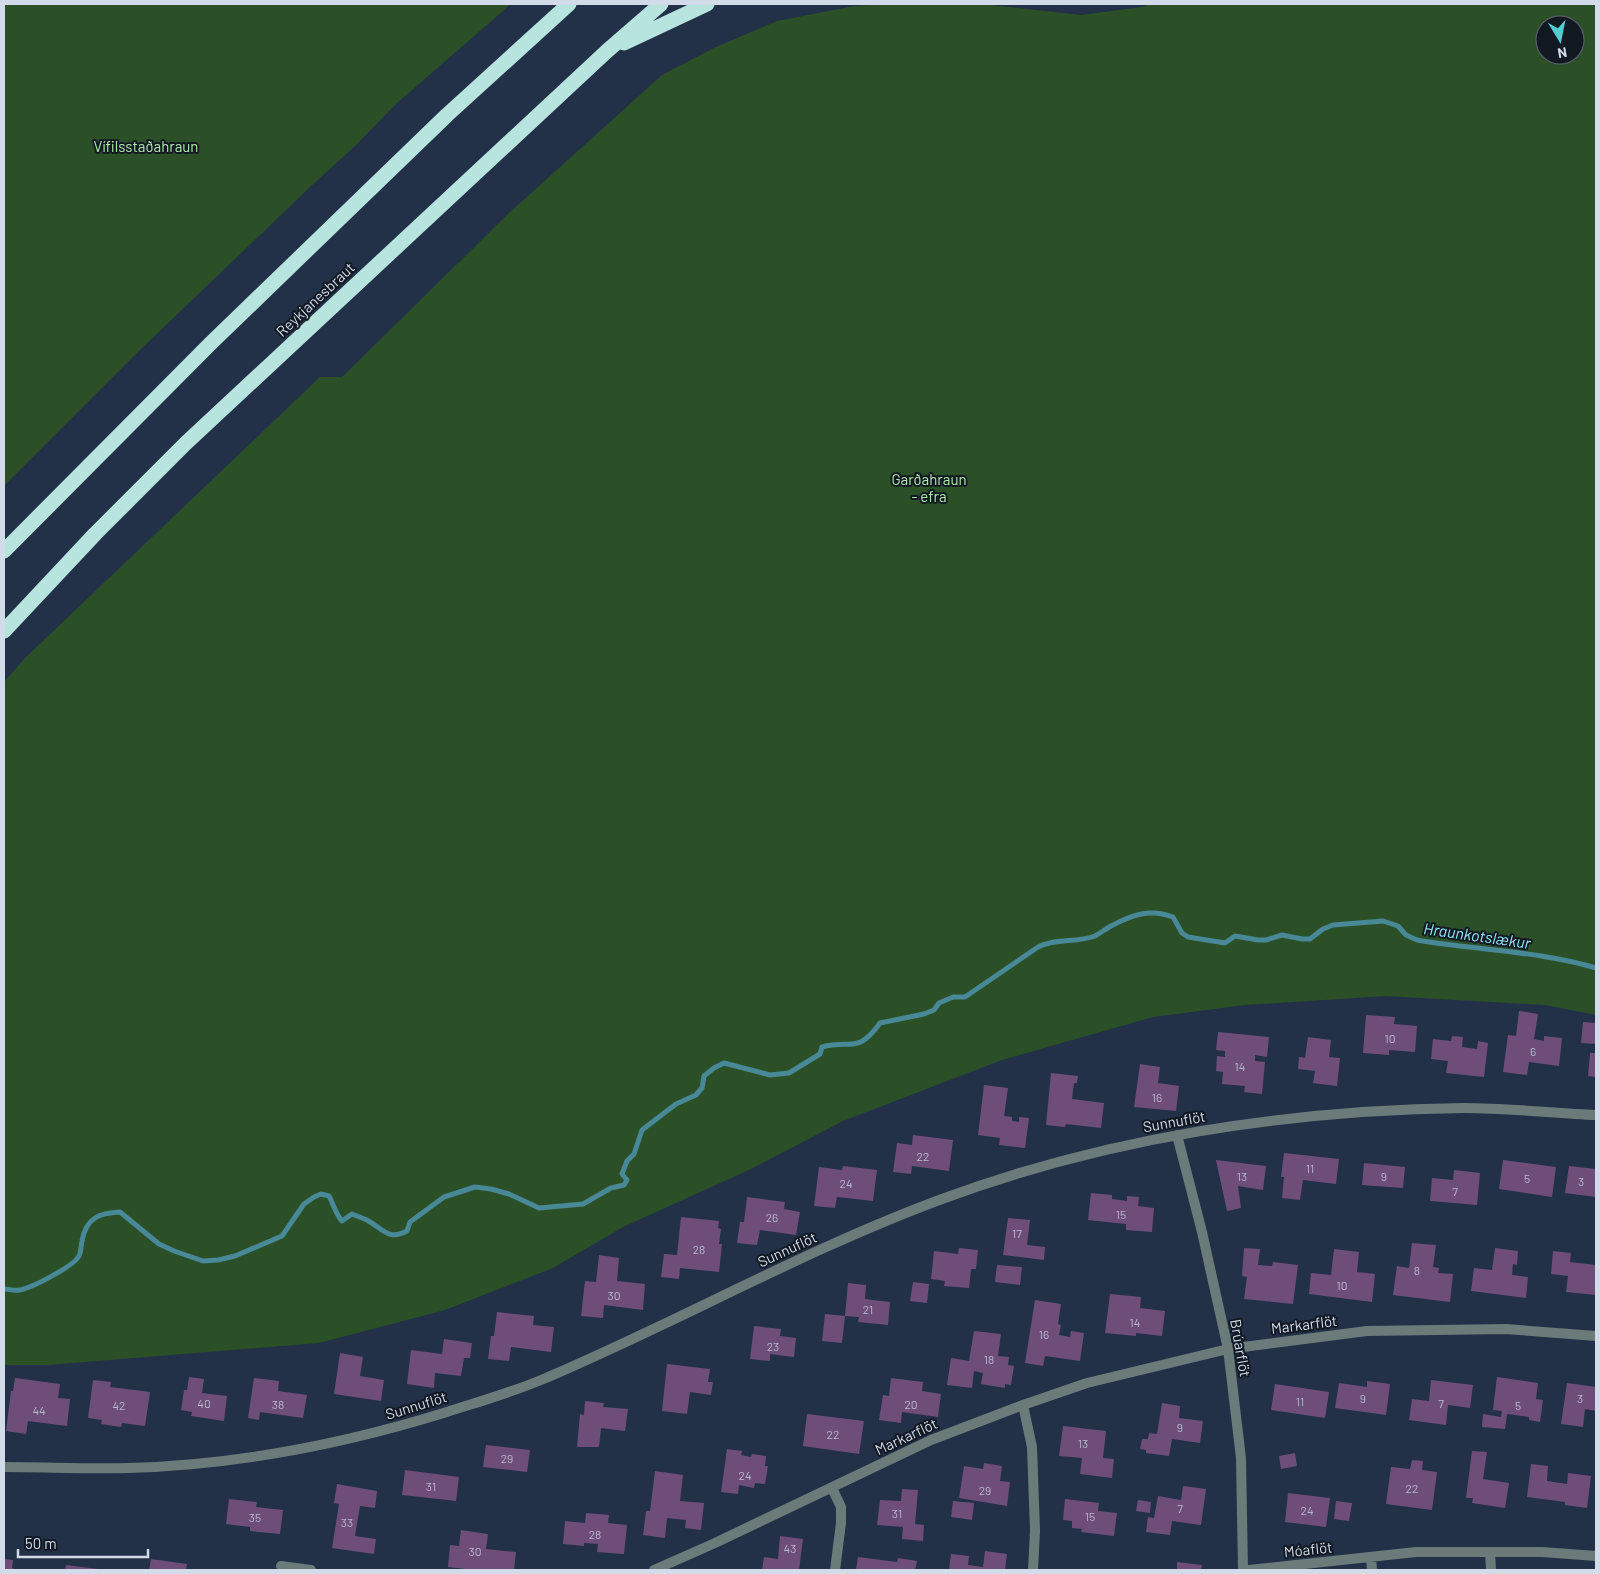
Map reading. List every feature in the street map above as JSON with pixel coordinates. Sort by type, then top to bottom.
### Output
[{"type":"highway","points":[[4,551],[211,343],[432,129],[569,4]]},
{"type":"highway","name":"Reykjanesbraut","points":[[4,632],[95,534],[186,444],[607,51],[662,4]]},
{"type":"highway","points":[[607,51],[707,4]]},
{"type":"street","name":"Sunnuflöt","points":[[4,1467],[130,1468],[231,1460],[308,1448],[399,1427],[538,1381],[634,1339],[829,1246],[943,1199],[1089,1154],[1177,1135],[1288,1119],[1399,1110],[1468,1108],[1596,1115]]},
{"type":"street","name":"Brúarflöt","points":[[1177,1135],[1202,1232],[1228,1349],[1241,1458],[1243,1570]]},
{"type":"street","name":"Markarflöt","points":[[654,1570],[931,1440],[1087,1383],[1228,1349],[1367,1331],[1506,1329],[1596,1336]]},
{"type":"street","points":[[1023,1405],[1032,1447],[1035,1531],[1033,1570]]},
{"type":"street","points":[[832,1488],[841,1507],[841,1523],[835,1570]]},
{"type":"street","name":"Móaflöt","points":[[1249,1570],[1416,1552],[1542,1552],[1596,1556]]},
{"type":"street","points":[[1490,1552],[1491,1570]]},
{"type":"street","points":[[1371,1557],[1372,1570]]},
{"type":"street","points":[[281,1566],[311,1570]]},
{"type":"green space","name":"Vífilsstaðahraun","points":[[4,4],[511,4],[396,104],[354,147],[140,350],[4,486]]},
{"type":"green space","name":"Garðahraun - efra","points":[[887,4],[981,4],[1081,15],[1142,7],[1149,4],[1596,4],[1596,1015],[1545,1005],[1386,996],[1245,1005],[1153,1017],[1002,1060],[843,1121],[751,1169],[623,1227],[553,1268],[445,1310],[319,1343],[48,1365],[4,1365],[4,682],[24,659],[320,377],[342,377],[508,214],[662,75],[716,47],[777,21],[854,6]]},
{"type":"building","points":[[1519,1011],[1538,1014],[1534,1039],[1544,1041],[1544,1036],[1562,1038],[1559,1066],[1529,1062],[1527,1075],[1503,1072],[1508,1035],[1516,1036]]},
{"type":"building","points":[[1366,1015],[1395,1017],[1394,1024],[1417,1026],[1415,1052],[1389,1050],[1389,1055],[1363,1053]]},
{"type":"building","points":[[1583,1022],[1596,1023],[1596,1044],[1581,1043]]},
{"type":"building","points":[[1218,1032],[1269,1037],[1267,1057],[1255,1055],[1255,1061],[1265,1062],[1262,1094],[1244,1092],[1245,1086],[1222,1084],[1223,1072],[1216,1071],[1217,1056],[1225,1057],[1225,1051],[1216,1050]]},
{"type":"building","points":[[1452,1036],[1463,1037],[1462,1047],[1477,1049],[1478,1041],[1488,1043],[1484,1077],[1446,1073],[1448,1061],[1431,1059],[1433,1039],[1451,1041]]},
{"type":"building","points":[[1308,1037],[1331,1040],[1329,1057],[1340,1058],[1337,1086],[1313,1083],[1315,1071],[1298,1069],[1299,1057],[1305,1058]]},
{"type":"building","points":[[1590,1053],[1596,1053],[1596,1077],[1588,1076]]},
{"type":"building","points":[[1140,1064],[1160,1067],[1158,1083],[1179,1086],[1176,1111],[1134,1107]]},
{"type":"building","points":[[1051,1073],[1078,1076],[1077,1083],[1074,1083],[1072,1099],[1104,1103],[1101,1128],[1066,1124],[1065,1127],[1046,1125]]},
{"type":"building","points":[[984,1085],[1008,1088],[1004,1116],[1012,1117],[1012,1121],[1019,1122],[1019,1117],[1029,1118],[1025,1148],[999,1145],[1000,1138],[978,1135]]},
{"type":"building","points":[[913,1135],[953,1140],[949,1171],[912,1166],[911,1174],[893,1172],[897,1143],[912,1145]]},
{"type":"building","points":[[1284,1153],[1339,1159],[1336,1184],[1303,1180],[1300,1200],[1282,1198],[1284,1177],[1281,1177]]},
{"type":"building","points":[[1216,1160],[1266,1166],[1263,1190],[1238,1186],[1241,1208],[1227,1211]]},
{"type":"building","points":[[1503,1160],[1556,1167],[1552,1197],[1499,1189]]},
{"type":"building","points":[[1364,1163],[1405,1167],[1403,1188],[1362,1185]]},
{"type":"building","points":[[843,1166],[877,1170],[873,1201],[837,1197],[835,1208],[814,1206],[819,1167],[842,1170]]},
{"type":"building","points":[[1569,1166],[1596,1169],[1596,1197],[1565,1193]]},
{"type":"building","points":[[1454,1170],[1480,1173],[1477,1205],[1430,1201],[1432,1178],[1453,1180]]},
{"type":"building","points":[[1091,1193],[1112,1195],[1112,1199],[1127,1201],[1127,1196],[1139,1197],[1138,1206],[1154,1208],[1152,1232],[1126,1230],[1126,1224],[1088,1220]]},
{"type":"building","points":[[747,1197],[785,1202],[784,1209],[800,1212],[796,1235],[760,1230],[757,1245],[737,1243],[740,1222],[744,1222]]},
{"type":"building","points":[[681,1217],[719,1221],[718,1228],[721,1229],[719,1244],[722,1244],[719,1272],[680,1268],[679,1279],[661,1277],[664,1254],[677,1255]]},
{"type":"building","points":[[1008,1218],[1030,1220],[1027,1245],[1045,1247],[1044,1260],[1003,1255]]},
{"type":"building","points":[[1412,1243],[1436,1245],[1433,1267],[1439,1268],[1438,1273],[1453,1274],[1450,1302],[1393,1295],[1397,1266],[1409,1268]]},
{"type":"building","points":[[959,1248],[978,1250],[976,1269],[971,1269],[969,1288],[944,1286],[945,1281],[931,1279],[934,1251],[958,1254]]},
{"type":"building","points":[[1244,1248],[1260,1249],[1258,1265],[1272,1266],[1273,1262],[1298,1265],[1293,1304],[1244,1299],[1247,1277],[1242,1276]]},
{"type":"building","points":[[1495,1248],[1518,1251],[1517,1265],[1513,1264],[1512,1275],[1528,1277],[1526,1298],[1471,1291],[1474,1268],[1492,1270]]},
{"type":"building","points":[[1334,1249],[1359,1252],[1357,1272],[1375,1274],[1372,1302],[1309,1294],[1311,1273],[1331,1275]]},
{"type":"building","points":[[1553,1251],[1571,1253],[1570,1262],[1596,1265],[1596,1295],[1566,1292],[1568,1276],[1551,1274]]},
{"type":"building","points":[[599,1255],[619,1258],[617,1281],[645,1284],[643,1310],[604,1305],[603,1318],[581,1316],[585,1281],[596,1282]]},
{"type":"building","points":[[997,1265],[1022,1267],[1020,1285],[995,1282]]},
{"type":"building","points":[[913,1282],[929,1284],[927,1303],[910,1301]]},
{"type":"building","points":[[848,1283],[866,1285],[865,1299],[890,1302],[888,1325],[858,1322],[859,1317],[845,1316]]},
{"type":"building","points":[[1110,1294],[1141,1297],[1140,1308],[1165,1311],[1162,1336],[1136,1333],[1136,1336],[1105,1333]]},
{"type":"building","points":[[1035,1300],[1061,1304],[1058,1324],[1061,1325],[1059,1335],[1070,1337],[1071,1331],[1084,1333],[1080,1361],[1045,1356],[1043,1366],[1025,1363]]},
{"type":"building","points":[[497,1312],[534,1316],[533,1325],[554,1327],[551,1352],[511,1347],[509,1361],[488,1359],[491,1336],[494,1336]]},
{"type":"building","points":[[825,1314],[845,1316],[842,1343],[822,1341]]},
{"type":"building","points":[[754,1326],[781,1329],[780,1336],[796,1338],[794,1357],[770,1354],[770,1361],[750,1359]]},
{"type":"building","points":[[974,1331],[1001,1334],[998,1356],[1009,1357],[1008,1365],[1014,1366],[1011,1385],[1005,1384],[1005,1388],[981,1384],[983,1373],[974,1371],[972,1388],[947,1385],[951,1358],[969,1361]]},
{"type":"building","points":[[444,1339],[472,1343],[470,1358],[464,1358],[461,1376],[435,1373],[434,1388],[407,1384],[411,1350],[442,1354]]},
{"type":"building","points":[[340,1353],[363,1357],[360,1376],[384,1380],[381,1401],[334,1394]]},
{"type":"building","points":[[667,1364],[710,1369],[708,1382],[713,1382],[711,1395],[690,1392],[687,1414],[662,1411]]},
{"type":"building","points":[[189,1377],[204,1379],[202,1393],[227,1396],[224,1421],[191,1416],[192,1412],[181,1410],[184,1390],[187,1390]]},
{"type":"building","points":[[1497,1377],[1538,1383],[1536,1399],[1543,1400],[1540,1422],[1529,1420],[1529,1417],[1507,1414],[1505,1429],[1482,1427],[1483,1414],[1501,1417],[1502,1411],[1493,1410]]},
{"type":"building","points":[[15,1378],[60,1384],[58,1398],[70,1399],[67,1426],[28,1421],[26,1434],[6,1431],[11,1391],[13,1391]]},
{"type":"building","points":[[254,1378],[279,1381],[278,1391],[307,1395],[303,1418],[260,1412],[259,1420],[248,1418]]},
{"type":"building","points":[[891,1378],[923,1382],[922,1391],[941,1394],[938,1417],[902,1412],[901,1423],[879,1420],[883,1395],[889,1396]]},
{"type":"building","points":[[93,1380],[111,1382],[110,1387],[150,1392],[145,1426],[122,1423],[121,1427],[101,1424],[102,1420],[88,1418]]},
{"type":"building","points":[[1431,1380],[1473,1385],[1470,1408],[1448,1405],[1446,1425],[1409,1420],[1412,1399],[1429,1401]]},
{"type":"building","points":[[1367,1381],[1390,1384],[1386,1415],[1335,1408],[1339,1383],[1367,1387]]},
{"type":"building","points":[[1567,1383],[1596,1387],[1596,1411],[1585,1409],[1583,1427],[1561,1424]]},
{"type":"building","points":[[1275,1384],[1329,1392],[1325,1418],[1271,1410]]},
{"type":"building","points":[[585,1401],[604,1403],[603,1407],[628,1409],[625,1431],[601,1428],[599,1447],[577,1447],[580,1414],[584,1415]]},
{"type":"building","points":[[1162,1403],[1180,1406],[1179,1418],[1203,1421],[1200,1443],[1172,1439],[1169,1456],[1146,1453],[1146,1450],[1140,1449],[1142,1439],[1148,1439],[1149,1433],[1157,1434]]},
{"type":"building","points":[[807,1414],[864,1421],[859,1454],[803,1446]]},
{"type":"building","points":[[1063,1426],[1106,1431],[1103,1458],[1114,1459],[1112,1478],[1080,1474],[1082,1458],[1059,1456]]},
{"type":"building","points":[[486,1445],[530,1450],[527,1472],[483,1467]]},
{"type":"building","points":[[727,1449],[742,1451],[741,1455],[751,1457],[752,1454],[766,1456],[765,1466],[768,1466],[765,1484],[755,1483],[754,1488],[739,1485],[738,1494],[721,1492]]},
{"type":"building","points":[[1472,1451],[1487,1452],[1483,1479],[1509,1483],[1505,1508],[1472,1503],[1473,1498],[1466,1498]]},
{"type":"building","points":[[1295,1453],[1297,1466],[1281,1469],[1279,1456]]},
{"type":"building","points":[[1412,1460],[1423,1461],[1422,1470],[1437,1472],[1432,1510],[1386,1504],[1391,1467],[1410,1469]]},
{"type":"building","points":[[984,1463],[1002,1466],[1000,1481],[1010,1482],[1007,1506],[959,1498],[964,1466],[983,1469]]},
{"type":"building","points":[[1531,1464],[1548,1466],[1547,1481],[1567,1484],[1568,1473],[1591,1476],[1587,1508],[1565,1505],[1565,1502],[1527,1497]]},
{"type":"building","points":[[405,1470],[459,1477],[456,1501],[402,1495]]},
{"type":"building","points":[[655,1471],[683,1475],[680,1501],[704,1503],[701,1530],[685,1528],[686,1520],[667,1518],[665,1538],[643,1535],[646,1511],[650,1511]]},
{"type":"building","points":[[337,1484],[377,1491],[375,1508],[360,1506],[355,1536],[376,1539],[374,1554],[332,1548],[339,1504],[334,1503]]},
{"type":"building","points":[[1183,1486],[1206,1489],[1201,1525],[1172,1521],[1170,1535],[1146,1532],[1148,1517],[1154,1518],[1158,1496],[1181,1500]]},
{"type":"building","points":[[902,1489],[918,1490],[915,1524],[924,1525],[923,1541],[902,1539],[903,1527],[877,1525],[880,1500],[901,1501]]},
{"type":"building","points":[[1288,1493],[1330,1498],[1326,1527],[1285,1522]]},
{"type":"building","points":[[229,1499],[257,1502],[256,1507],[283,1510],[280,1534],[250,1531],[250,1527],[226,1524]]},
{"type":"building","points":[[1065,1499],[1099,1503],[1098,1511],[1117,1513],[1114,1536],[1081,1532],[1082,1529],[1072,1528],[1072,1521],[1063,1520]]},
{"type":"building","points":[[1138,1500],[1151,1502],[1150,1513],[1136,1511]]},
{"type":"building","points":[[953,1501],[974,1503],[972,1520],[951,1517]]},
{"type":"building","points":[[1336,1501],[1352,1503],[1349,1521],[1334,1519]]},
{"type":"building","points":[[586,1513],[609,1515],[608,1523],[627,1525],[624,1554],[597,1552],[598,1544],[584,1543],[584,1546],[563,1544],[565,1521],[585,1523]]},
{"type":"building","points":[[461,1530],[488,1534],[486,1549],[516,1552],[514,1570],[474,1570],[448,1567],[450,1545],[459,1546]]},
{"type":"building","points":[[780,1536],[803,1539],[799,1570],[762,1570],[764,1557],[778,1559]]},
{"type":"building","points":[[985,1551],[1007,1554],[1005,1570],[949,1570],[951,1554],[969,1556],[968,1565],[983,1567]]},
{"type":"building","points":[[858,1557],[897,1562],[898,1558],[917,1561],[915,1570],[856,1570]]},
{"type":"building","points":[[4,1559],[13,1560],[12,1568],[17,1570],[4,1570]]},
{"type":"building","points":[[151,1559],[187,1564],[186,1570],[149,1570]]},
{"type":"building","points":[[1177,1562],[1202,1565],[1201,1570],[1177,1570]]},
{"type":"building","points":[[66,1565],[98,1569],[98,1570],[65,1570]]},
{"type":"waterway","name":"Hraunkotslækur","points":[[4,1289],[25,1289],[69,1265],[79,1256],[84,1233],[90,1222],[106,1214],[120,1212],[159,1244],[203,1261],[235,1256],[282,1236],[304,1204],[321,1194],[329,1196],[342,1221],[352,1214],[367,1220],[386,1233],[395,1235],[407,1231],[410,1222],[444,1197],[475,1187],[509,1194],[539,1208],[583,1204],[611,1188],[624,1185],[627,1180],[622,1174],[627,1161],[634,1154],[642,1130],[676,1104],[696,1095],[702,1088],[704,1076],[714,1068],[724,1063],[770,1075],[789,1073],[820,1054],[822,1047],[859,1043],[872,1033],[880,1023],[924,1014],[934,1010],[939,1003],[953,997],[965,997],[1038,947],[1052,942],[1095,936],[1119,922],[1141,914],[1165,914],[1173,917],[1182,933],[1188,937],[1225,943],[1235,936],[1258,940],[1266,940],[1282,935],[1310,939],[1323,929],[1333,925],[1383,921],[1398,926],[1406,935],[1417,940],[1529,954],[1596,968]]}]
